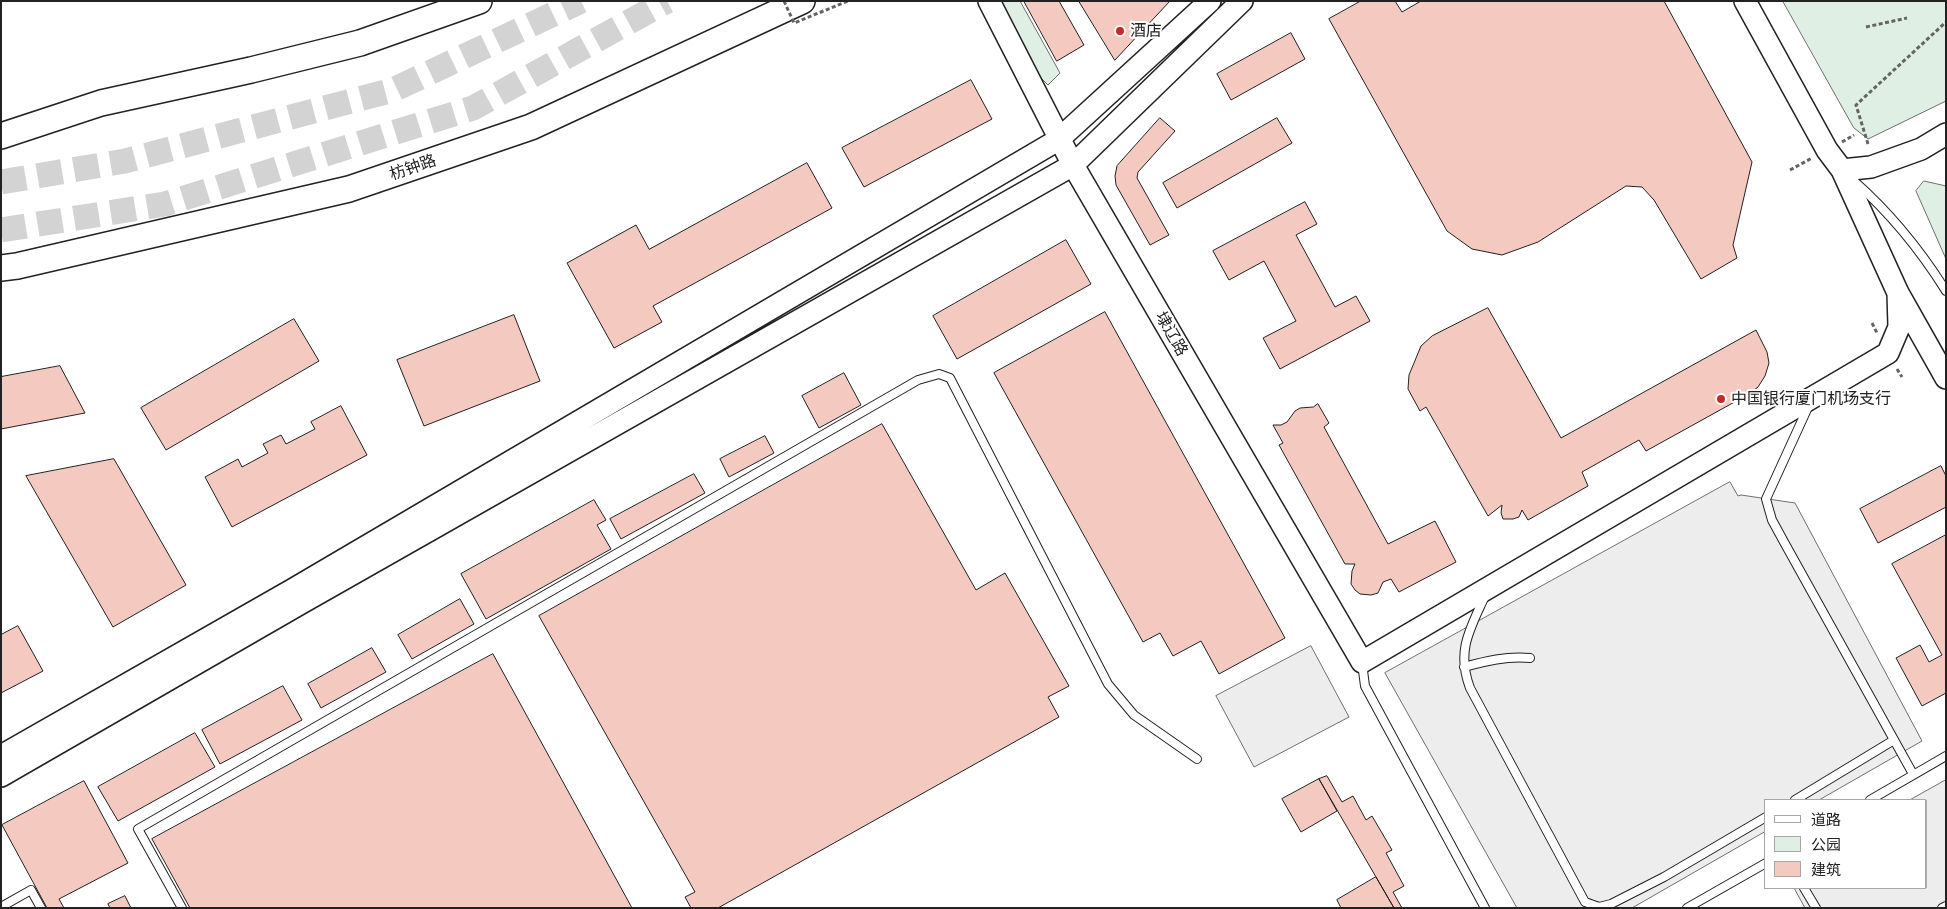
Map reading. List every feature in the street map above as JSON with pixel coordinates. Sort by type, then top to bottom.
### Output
[{"type":"highway","points":[[1,136],[101,103],[251,70],[360,43],[479,1]]},
{"type":"highway","name":"枋钟路","points":[[1,268],[27,264],[349,189],[531,127],[802,1]]},
{"type":"main road","name":"埭辽路","points":[[989,1],[1058,140],[1362,662]]},
{"type":"main road","points":[[1,756],[292,590],[1058,140],[1210,1]]},
{"type":"main road","points":[[1,776],[329,587],[1073,165],[1242,1]]},
{"type":"main road","points":[[1745,1],[1827,150],[1842,170],[1898,292],[1946,378]]},
{"type":"main road","points":[[1842,170],[1871,167],[1921,149],[1946,134]]},
{"type":"main road","points":[[1362,662],[1888,353],[1899,327],[1898,292]]},
{"type":"lane","points":[[1842,170],[1869,194],[1916,247],[1946,291]]},
{"type":"lane","points":[[182,908],[138,829],[918,380],[939,374],[950,378],[1108,684],[1134,715],[1197,760]]},
{"type":"lane","points":[[1813,396],[1766,499],[1772,520],[1913,774]]},
{"type":"lane","points":[[1489,587],[1465,645],[1463,655],[1464,667],[1470,688],[1585,902],[1599,907],[1611,904],[1664,877],[1764,819]]},
{"type":"lane","points":[[1464,667],[1497,658],[1512,656],[1530,658]]},
{"type":"lane","points":[[1362,662],[1365,686],[1486,908]]},
{"type":"lane","points":[[1797,799],[1894,740]]},
{"type":"lane","points":[[1872,799],[1946,756]]},
{"type":"lane","points":[[1687,908],[1764,864]]},
{"type":"lane","points":[[1805,889],[1816,908]]},
{"type":"lane","points":[[1,907],[31,890],[41,908]]},
{"type":"lane","points":[[1942,908],[1946,906]]},
{"type":"path","points":[[784,1],[794,23],[848,1]]},
{"type":"path","points":[[1866,28],[1907,18]]},
{"type":"path","points":[[1868,144],[1856,105],[1946,22]]},
{"type":"green space","points":[[1000,1],[1020,1],[1060,73],[1048,85],[1040,77]]},
{"type":"green space","points":[[1783,1],[1946,1],[1946,101],[1868,139],[1854,128]]},
{"type":"green space","points":[[1924,181],[1946,186],[1946,259],[1916,191]]},
{"type":"shaded area","points":[[1730,482],[1738,496],[1795,503],[1922,741],[1821,799],[1764,799],[1764,832],[1632,908],[1517,908],[1385,673]]},
{"type":"shaded area","points":[[1311,646],[1349,717],[1254,767],[1216,696]]},
{"type":"shaded area","points":[[1946,780],[1946,908],[1805,908],[1795,889],[1927,889],[1927,799],[1912,799]]},
{"type":"building","points":[[1024,1],[1059,1],[1084,45],[1057,61]]},
{"type":"building","name":"酒店","points":[[1079,1],[1170,1],[1115,60]]},
{"type":"building","points":[[1361,1],[1395,1],[1402,12],[1421,1],[1664,1],[1752,162],[1733,245],[1737,258],[1701,279],[1654,200],[1642,187],[1626,186],[1538,242],[1502,255],[1472,249],[1447,231],[1329,19]]},
{"type":"building","points":[[1291,33],[1305,59],[1231,100],[1217,74]]},
{"type":"building","points":[[971,80],[992,119],[864,187],[842,148]]},
{"type":"building","points":[[1160,118],[1175,131],[1138,172],[1137,178],[1169,235],[1150,245],[1116,185],[1115,176],[1117,166]]},
{"type":"building","points":[[1277,118],[1292,143],[1177,208],[1163,183]]},
{"type":"building","points":[[807,163],[832,208],[653,306],[662,322],[614,348],[567,263],[636,225],[649,249]]},
{"type":"building","points":[[1305,202],[1317,224],[1296,235],[1335,307],[1356,296],[1370,321],[1280,369],[1263,338],[1296,321],[1264,261],[1229,280],[1213,251]]},
{"type":"building","points":[[1066,240],[1091,284],[957,359],[933,316]]},
{"type":"building","points":[[1488,308],[1561,438],[1756,330],[1767,352],[1769,363],[1765,376],[1758,387],[1749,394],[1646,451],[1639,440],[1582,472],[1588,486],[1528,520],[1522,510],[1519,517],[1503,519],[1501,513],[1502,505],[1488,516],[1426,407],[1420,411],[1408,389],[1409,375],[1421,346],[1432,336]]},
{"type":"building","points":[[1105,312],[1285,638],[1219,674],[1201,641],[1173,656],[1160,633],[1143,642],[994,373]]},
{"type":"building","points":[[514,315],[540,381],[424,426],[397,360]]},
{"type":"building","points":[[294,319],[319,361],[166,450],[141,408]]},
{"type":"building","points":[[60,366],[85,413],[1,429],[1,377]]},
{"type":"building","points":[[844,373],[861,405],[819,428],[802,396]]},
{"type":"building","points":[[1318,404],[1329,423],[1324,427],[1388,544],[1435,521],[1456,562],[1399,592],[1391,579],[1383,582],[1378,593],[1371,595],[1360,594],[1355,590],[1351,584],[1352,571],[1355,564],[1345,564],[1279,445],[1283,443],[1273,425],[1281,425],[1287,422],[1295,411],[1300,408],[1313,407]]},
{"type":"building","points":[[341,406],[367,455],[232,527],[205,477],[238,459],[242,467],[268,453],[263,444],[281,435],[286,444],[315,429],[311,422]]},
{"type":"building","points":[[882,424],[976,590],[1005,573],[1069,686],[1048,697],[1059,717],[718,908],[691,908],[685,897],[695,892],[539,616]]},
{"type":"building","points":[[765,436],[774,453],[729,477],[720,459]]},
{"type":"building","points":[[114,459],[186,585],[113,627],[26,476]]},
{"type":"building","points":[[1941,466],[1946,476],[1946,507],[1878,543],[1860,509]]},
{"type":"building","points":[[694,474],[705,493],[621,539],[610,519]]},
{"type":"building","points":[[594,500],[606,520],[597,525],[611,549],[486,619],[461,574]]},
{"type":"building","points":[[1946,535],[1946,693],[1922,706],[1896,658],[1920,645],[1929,662],[1942,655],[1892,564]]},
{"type":"building","points":[[460,599],[474,624],[412,659],[398,635]]},
{"type":"building","points":[[18,626],[43,671],[1,693],[1,635]]},
{"type":"building","points":[[372,648],[386,672],[321,708],[308,684]]},
{"type":"building","points":[[493,654],[632,908],[190,908],[152,839]]},
{"type":"building","points":[[283,686],[302,720],[220,764],[202,730]]},
{"type":"building","points":[[195,733],[215,767],[118,821],[98,787]]},
{"type":"building","points":[[1327,776],[1342,802],[1353,796],[1366,820],[1372,816],[1392,850],[1386,853],[1404,886],[1393,892],[1402,908],[1394,908],[1319,779]]},
{"type":"building","points":[[1319,779],[1337,811],[1301,832],[1282,799]]},
{"type":"building","points":[[84,781],[128,863],[59,899],[64,908],[47,908],[2,825]]},
{"type":"building","points":[[1376,877],[1394,908],[1341,908],[1337,900]]},
{"type":"building","points":[[125,896],[131,908],[110,908],[108,904]]},
{"type":"tunnel","points":[[1,182],[125,161],[393,90],[581,1]]},
{"type":"tunnel","points":[[1,230],[165,204],[473,108],[667,1]]},
{"type":"place","name":"酒店","points":[[1120,31]]},
{"type":"place","name":"中国银行厦门机场支行","points":[[1721,399]]}]
